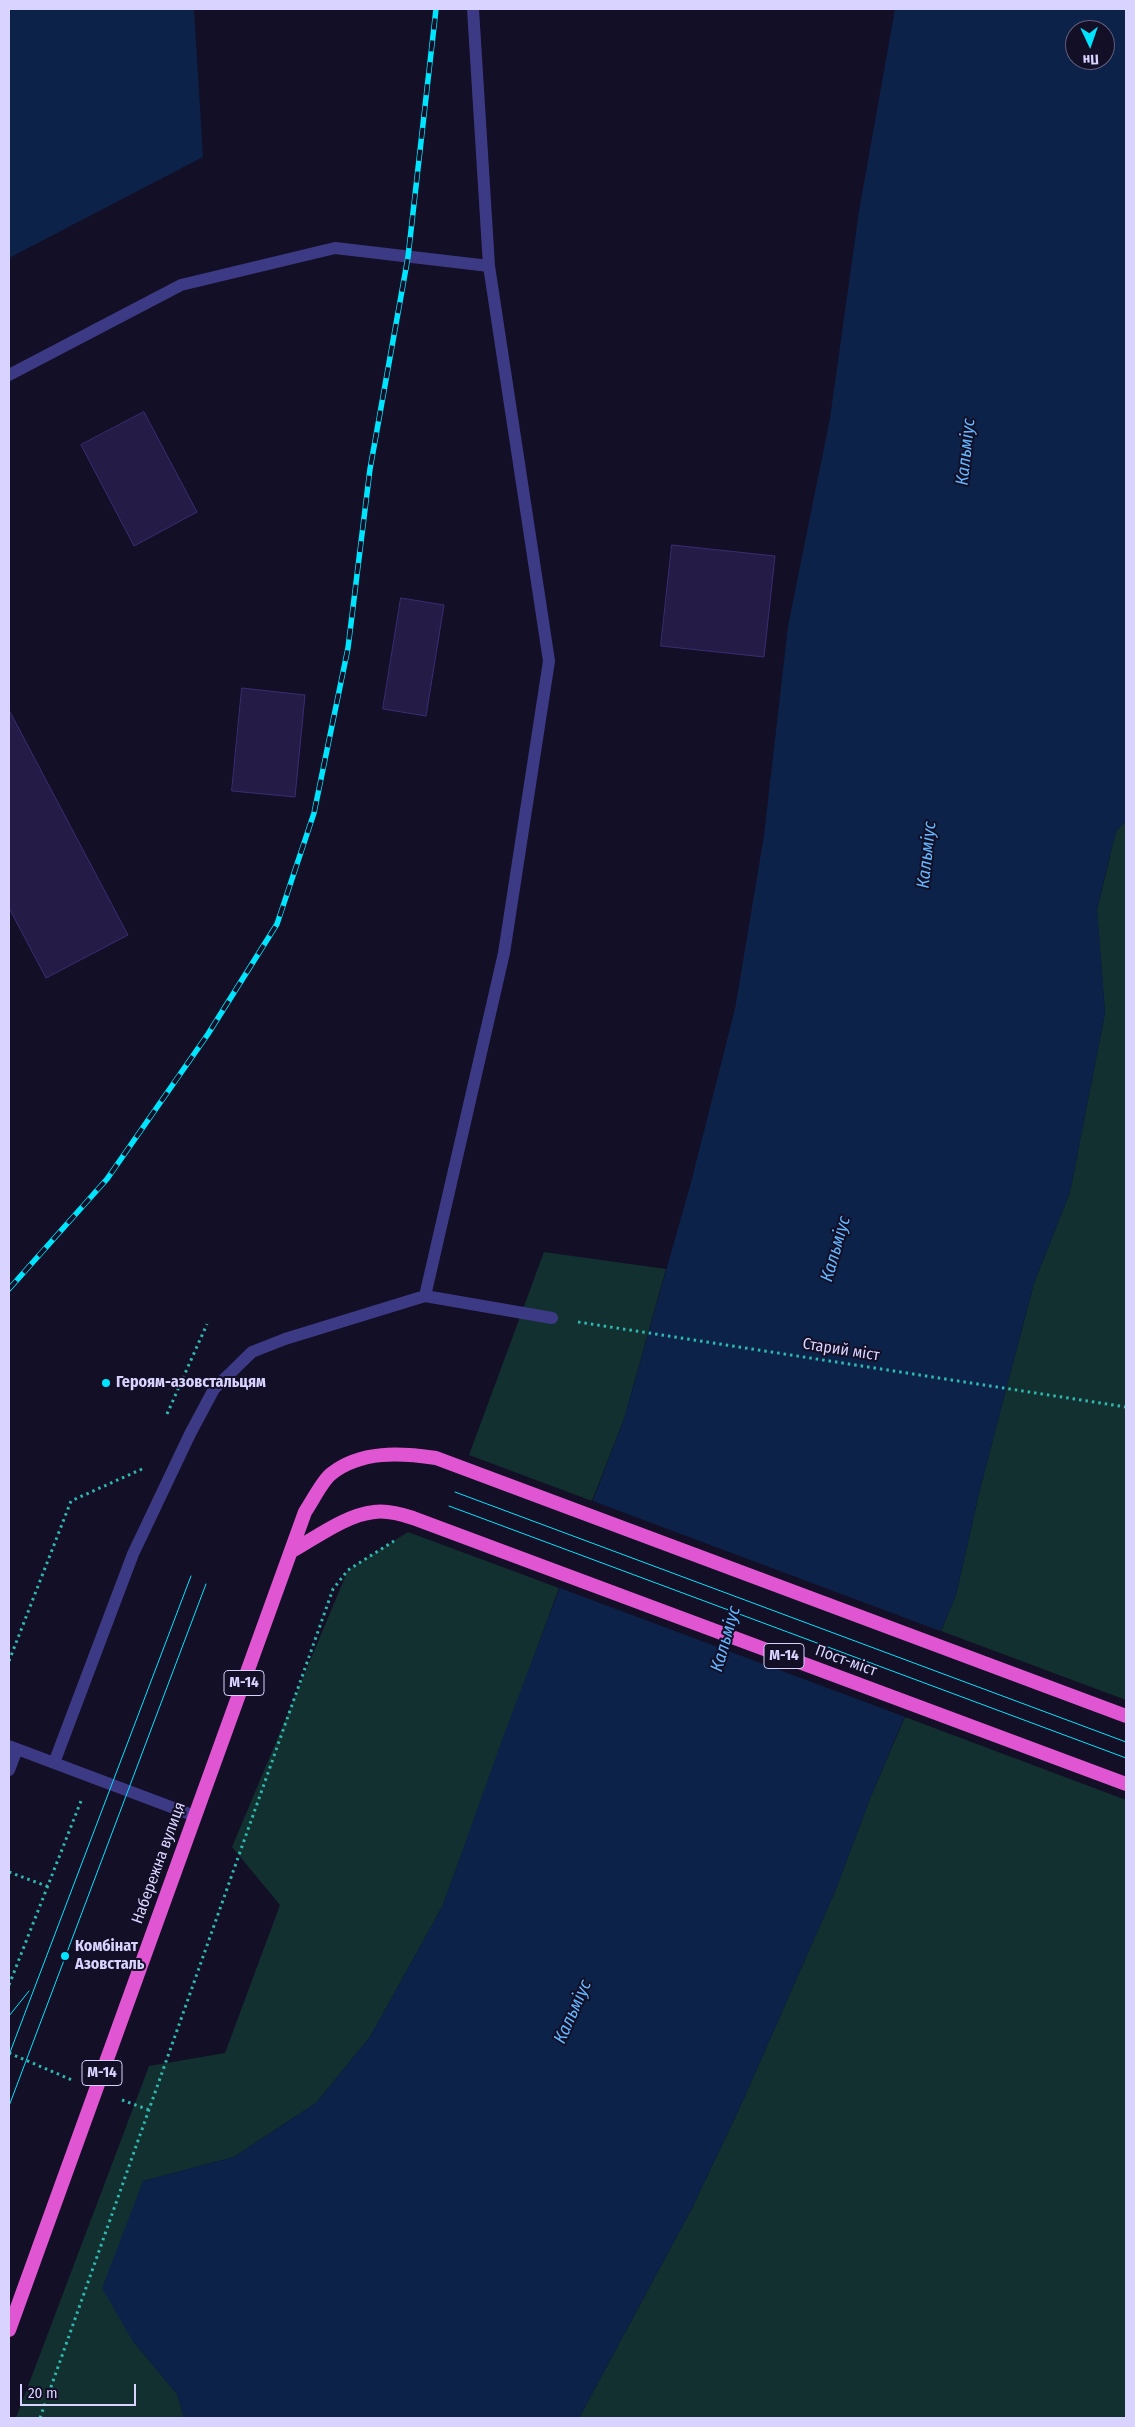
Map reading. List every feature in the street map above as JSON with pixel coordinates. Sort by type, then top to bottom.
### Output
[{"type":"highway","name":"М-14","points":[[292,1551],[305,1512],[330,1474],[362,1458],[392,1454],[436,1458],[1126,1716]]},
{"type":"highway","name":"М-14","points":[[292,1551],[355,1517],[368,1513],[393,1512],[414,1518]]},
{"type":"highway","name":"Пост-міст","points":[[414,1518],[1126,1784]]},
{"type":"highway","name":"Набережна вулиця","points":[[9,2330],[292,1551]]},
{"type":"street","points":[[425,1296],[504,953],[549,661],[489,266],[473,9]]},
{"type":"street","points":[[9,375],[182,286],[335,248],[489,266]]},
{"type":"street","points":[[54,1763],[133,1554],[190,1434],[214,1389],[252,1352],[285,1339],[425,1296],[552,1318]]},
{"type":"street","points":[[9,1770],[13,1747],[195,1816]]},
{"type":"path","name":"Старий міст","points":[[552,1318],[1126,1407]]},
{"type":"path","points":[[163,1423],[207,1324]]},
{"type":"path","points":[[9,1661],[71,1501],[144,1468]]},
{"type":"path","points":[[40,2418],[333,1588],[348,1570],[408,1532],[414,1518]]},
{"type":"path","points":[[9,1985],[49,1887],[90,1777]]},
{"type":"path","points":[[9,1872],[49,1887]]},
{"type":"green space","points":[[1126,821],[1126,1700],[941,1631],[956,1595],[980,1489],[1034,1283],[1070,1192],[1105,1013],[1097,910],[1116,831]]},
{"type":"green space","points":[[544,1252],[666,1269],[624,1419],[592,1501],[469,1455]]},
{"type":"green space","points":[[408,1532],[559,1588],[443,1905],[370,2037],[316,2103],[234,2157],[143,2181],[132,2340],[177,2394],[184,2418],[16,2418],[149,2066],[225,2053],[280,1905],[232,1847],[348,1570]]},
{"type":"green space","points":[[905,1717],[1126,1800],[1126,2418],[579,2418],[692,2208],[741,2105],[836,1889],[871,1796]]},
{"type":"water","points":[[9,9],[194,9],[203,157],[9,258]]},
{"type":"water","name":"Кальміус","points":[[895,9],[1126,9],[1126,821],[1116,831],[1097,909],[1105,1013],[1070,1192],[1034,1283],[980,1489],[956,1595],[871,1796],[836,1889],[741,2105],[692,2208],[579,2418],[184,2418],[177,2394],[132,2340],[102,2288],[143,2181],[234,2157],[316,2103],[370,2037],[443,1905],[503,1737],[624,1419],[690,1186],[735,1009],[764,835],[788,626],[830,418],[859,211]]},
{"type":"pier","points":[[590,1500],[943,1632],[908,1718],[557,1587]]},
{"type":"building","points":[[144,412],[197,512],[134,546],[81,445]]},
{"type":"building","points":[[672,545],[775,556],[764,657],[661,646]]},
{"type":"building","points":[[401,598],[444,605],[426,716],[383,709]]},
{"type":"building","points":[[242,688],[305,695],[295,797],[232,791]]},
{"type":"building","points":[[9,710],[128,935],[46,978],[9,908]]},
{"type":"tram line","points":[[455,1492],[1126,1742]]},
{"type":"tram line","points":[[449,1506],[1126,1758]]},
{"type":"tram line","points":[[9,2055],[191,1576]]},
{"type":"tram line","points":[[9,2106],[206,1584]]},
{"type":"tram line","points":[[9,2016],[29,1991]]},
{"type":"railway","points":[[9,1289],[107,1179],[208,1034],[277,924],[314,813],[348,648],[370,469],[408,257],[436,9]]},
{"type":"place","name":"Героям-азовстальцям","points":[[106,1383]]},
{"type":"place","name":"Комбінат Азовсталь","points":[[65,1956]]}]
